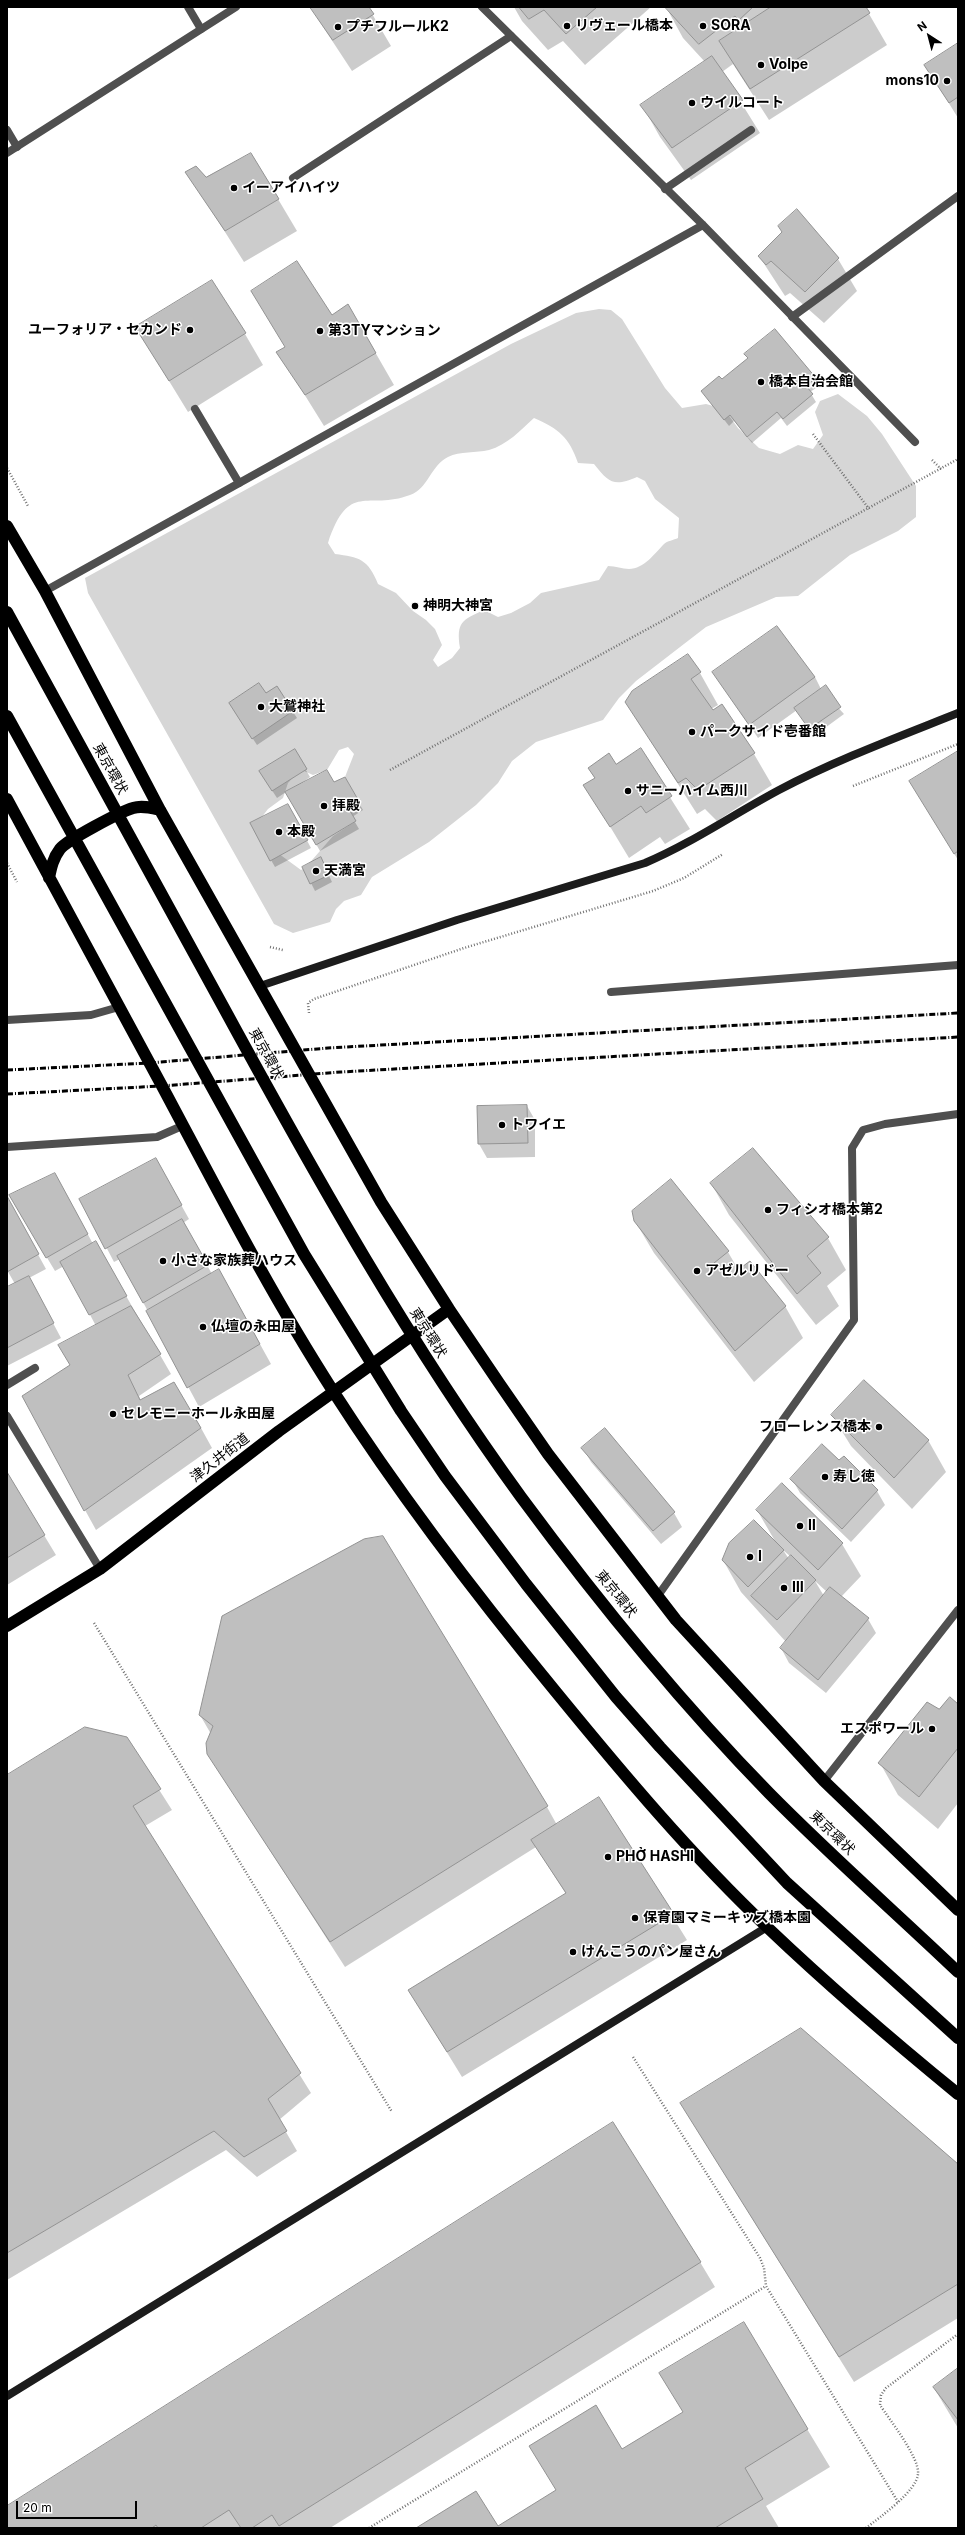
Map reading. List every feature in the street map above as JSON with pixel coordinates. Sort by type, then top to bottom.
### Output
[{"type":"highway","points":[[7,526],[44,591],[160,810],[381,1202],[449,1309],[548,1454],[657,1597],[824,1781],[958,1910]]},
{"type":"highway","name":"東京環状","points":[[7,612],[343,1224],[444,1387],[528,1506],[653,1663],[766,1789],[832,1856],[958,1972]]},
{"type":"highway","points":[[7,716],[304,1254],[397,1405],[487,1534],[616,1697],[660,1747],[788,1883],[958,2038]]},
{"type":"highway","points":[[7,799],[263,1274],[333,1391],[407,1502],[492,1614],[637,1791],[767,1927],[896,2044],[958,2094]]},
{"type":"highway","points":[[49,878],[53,861],[61,848],[96,826],[134,807],[145,807],[160,810]]},
{"type":"highway","name":"津久井街道","points":[[7,1626],[100,1569],[333,1391],[449,1309]]},
{"type":"street","points":[[188,7],[201,29]]},
{"type":"street","points":[[7,153],[236,7]]},
{"type":"street","points":[[482,7],[703,226],[915,442]]},
{"type":"street","points":[[293,178],[511,36]]},
{"type":"street","points":[[7,130],[17,147]]},
{"type":"street","points":[[665,189],[751,130]]},
{"type":"street","points":[[792,316],[958,196]]},
{"type":"street","points":[[44,591],[703,226]]},
{"type":"street","points":[[195,409],[239,483]]},
{"type":"street","points":[[260,986],[457,920],[645,863],[683,846],[778,791],[822,768],[958,713]]},
{"type":"street","points":[[611,992],[958,966]]},
{"type":"street","points":[[7,1020],[91,1015],[119,1007]]},
{"type":"street","points":[[657,1597],[854,1320],[852,1148],[863,1130],[885,1124],[958,1114]]},
{"type":"street","points":[[7,1147],[157,1137],[182,1126]]},
{"type":"street","points":[[7,1385],[35,1368]]},
{"type":"street","points":[[7,1416],[100,1569]]},
{"type":"street","points":[[824,1781],[958,1610]]},
{"type":"street","points":[[7,2396],[767,1927]]},
{"type":"path","points":[[813,434],[869,509]]},
{"type":"path","points":[[390,770],[958,460]]},
{"type":"path","points":[[265,944],[286,950]]},
{"type":"path","points":[[94,1623],[392,2112]]},
{"type":"path","points":[[633,2057],[760,2258],[764,2268],[766,2286],[898,2502]]},
{"type":"path","points":[[369,2528],[766,2286]]},
{"type":"path","points":[[866,2528],[898,2502],[916,2481],[918,2467],[880,2405],[881,2395],[886,2388],[958,2334]]},
{"type":"shaded area","name":"神明大神宮","points":[[599,309],[611,310],[622,319],[665,388],[682,408],[706,404],[724,409],[738,428],[759,448],[780,454],[798,445],[813,449],[823,435],[815,412],[820,401],[838,394],[867,416],[882,434],[916,486],[916,517],[898,531],[850,555],[798,596],[776,597],[706,627],[636,681],[619,698],[603,720],[536,742],[512,761],[498,783],[476,805],[429,842],[372,877],[361,895],[344,901],[336,909],[330,922],[293,933],[274,924],[88,593],[85,578],[511,344],[576,313]],"holes":[[[534,418],[557,430],[567,440],[578,463],[594,464],[608,479],[612,481],[623,482],[637,477],[645,481],[655,499],[679,518],[678,538],[665,543],[649,560],[640,566],[629,569],[608,566],[599,580],[541,593],[530,603],[511,613],[498,617],[484,610],[470,616],[462,623],[460,627],[460,648],[452,658],[438,667],[433,660],[442,645],[435,629],[426,620],[413,611],[396,593],[378,584],[366,564],[357,558],[335,554],[328,543],[336,524],[344,511],[352,504],[361,501],[395,499],[410,495],[421,488],[437,465],[448,457],[496,448],[513,437]],[[348,747],[354,754],[345,777],[360,803],[349,809],[356,821],[333,836],[306,867],[301,870],[271,848],[258,822],[268,809],[283,798],[288,783],[295,775],[304,771],[313,775],[327,770],[339,750]]]},
{"type":"building","name":"プチフルールK2","points":[[310,7],[369,7],[374,14],[333,40]]},
{"type":"building","name":"リヴェール橋本","points":[[519,7],[597,7],[566,34],[544,10],[529,19]]},
{"type":"building","name":"SORA","points":[[665,7],[753,7],[739,20],[735,16],[699,44]]},
{"type":"building","name":"Volpe","points":[[771,7],[866,7],[870,13],[750,89],[719,41]]},
{"type":"building","name":"mons10","points":[[958,43],[958,97],[949,103],[924,65]]},
{"type":"building","name":"ウイルコート","points":[[712,56],[743,100],[672,148],[640,105]]},
{"type":"building","name":"イーアイハイツ","points":[[251,153],[279,199],[225,231],[185,172],[196,166],[206,177]]},
{"type":"building","points":[[797,209],[839,258],[805,292],[771,261],[766,265],[758,256],[782,232],[778,226]]},
{"type":"building","name":"第3TYマンション","points":[[297,261],[332,315],[348,304],[376,353],[305,395],[276,352],[285,347],[251,291]]},
{"type":"building","name":"ユーフォリア・セカンド","points":[[212,280],[246,333],[169,381],[135,327]]},
{"type":"building","name":"橋本自治会館","points":[[775,329],[816,378],[806,386],[813,394],[783,419],[777,412],[747,437],[730,415],[724,420],[701,391],[719,376],[722,379],[748,358],[744,354]]},
{"type":"building","points":[[777,626],[815,677],[749,725],[712,672]]},
{"type":"building","name":"パークサイド壱番館","points":[[688,654],[701,672],[691,679],[713,710],[722,704],[755,753],[698,790],[686,778],[678,783],[625,702],[632,691]]},
{"type":"building","name":"大鷲神社","points":[[259,683],[266,693],[277,686],[293,711],[252,739],[229,703]]},
{"type":"building","points":[[826,685],[841,707],[809,729],[794,708]]},
{"type":"building","name":"サニーハイム西川","points":[[641,748],[672,796],[646,813],[641,806],[610,827],[583,785],[595,778],[588,768],[609,753],[616,764]]},
{"type":"building","points":[[295,749],[307,769],[272,791],[259,771]]},
{"type":"building","points":[[958,751],[958,851],[954,854],[909,781]]},
{"type":"building","name":"拝殿","points":[[327,770],[334,782],[345,777],[360,803],[349,809],[356,821],[316,845],[285,792]]},
{"type":"building","name":"本殿","points":[[288,804],[308,840],[270,861],[250,823]]},
{"type":"building","name":"天満宮","points":[[321,857],[329,875],[310,884],[302,867]]},
{"type":"building","name":"トワイエ","points":[[527,1105],[528,1143],[478,1144],[477,1106]]},
{"type":"building","name":"フィシオ橋本第2","points":[[753,1148],[829,1237],[807,1256],[821,1273],[797,1294],[710,1183]]},
{"type":"building","points":[[156,1158],[182,1205],[105,1249],[79,1199]]},
{"type":"building","points":[[55,1173],[88,1234],[46,1258],[9,1195]]},
{"type":"building","name":"アゼルリドー","points":[[671,1179],[729,1251],[714,1263],[727,1278],[750,1261],[786,1306],[735,1351],[634,1221],[632,1211]]},
{"type":"building","points":[[7,1196],[39,1254],[7,1272]]},
{"type":"building","name":"小さな家族葬ハウス","points":[[182,1219],[208,1265],[143,1303],[117,1256]]},
{"type":"building","points":[[96,1241],[127,1296],[89,1315],[60,1262]]},
{"type":"building","name":"仏壇の永田屋","points":[[219,1269],[260,1344],[187,1388],[146,1311]]},
{"type":"building","points":[[29,1276],[54,1323],[7,1348],[7,1287]]},
{"type":"building","name":"セレモニーホール永田屋","points":[[131,1306],[161,1354],[128,1375],[140,1400],[174,1382],[201,1428],[84,1511],[22,1396],[70,1365],[58,1345]]},
{"type":"building","name":"フローレンス橋本","points":[[864,1380],[929,1440],[894,1478],[831,1415]]},
{"type":"building","points":[[605,1428],[675,1512],[653,1531],[581,1448]]},
{"type":"building","points":[[822,1444],[839,1460],[844,1456],[878,1490],[842,1529],[790,1479]]},
{"type":"building","points":[[7,1472],[45,1535],[7,1558]]},
{"type":"building","name":"Ⅱ","points":[[782,1483],[843,1543],[818,1570],[756,1510]]},
{"type":"building","name":"Ⅰ","points":[[754,1520],[784,1550],[748,1587],[722,1560],[729,1543]]},
{"type":"building","points":[[383,1536],[548,1806],[330,1942],[207,1754],[206,1743],[213,1726],[199,1715],[222,1616],[364,1539]]},
{"type":"building","name":"Ⅲ","points":[[791,1555],[816,1580],[777,1620],[751,1596]]},
{"type":"building","points":[[830,1587],[869,1618],[818,1680],[780,1648]]},
{"type":"building","name":"エスポワール","points":[[950,1697],[958,1704],[958,1748],[919,1797],[878,1763],[927,1702],[939,1709]]},
{"type":"building","points":[[85,1727],[127,1737],[161,1789],[133,1806],[301,2073],[268,2099],[287,2131],[244,2157],[214,2131],[7,2253],[7,1775]]},
{"type":"building","points":[[599,1797],[674,1914],[447,2052],[408,1990],[566,1893],[531,1840]]},
{"type":"building","points":[[801,2028],[958,2164],[958,2284],[839,2357],[680,2103]]},
{"type":"building","points":[[613,2122],[701,2262],[279,2526],[272,2515],[252,2528],[241,2528],[229,2510],[201,2528],[158,2528],[156,2525],[152,2528],[7,2528],[7,2506]]},
{"type":"building","points":[[744,2322],[808,2429],[745,2468],[763,2499],[715,2528],[416,2528],[476,2491],[498,2526],[556,2490],[529,2446],[596,2405],[622,2449],[683,2412],[659,2373]]},
{"type":"building","points":[[958,2368],[958,2420],[933,2387]]},
{"type":"railway","points":[[7,1070],[149,1063],[328,1048],[958,1013]]},
{"type":"railway","points":[[7,1094],[161,1086],[341,1072],[958,1037]]},
{"type":"place","name":"リヴェール橋本","points":[[567,26]]},
{"type":"place","name":"SORA","points":[[703,26]]},
{"type":"place","name":"プチフルールK2","points":[[338,27]]},
{"type":"place","name":"Volpe","points":[[761,65]]},
{"type":"place","name":"mons10","points":[[947,81]]},
{"type":"place","name":"ウイルコート","points":[[692,103]]},
{"type":"place","name":"イーアイハイツ","points":[[234,188]]},
{"type":"place","name":"ユーフォリア・セカンド","points":[[190,330]]},
{"type":"place","name":"第3TYマンション","points":[[320,331]]},
{"type":"place","name":"橋本自治会館","points":[[761,382]]},
{"type":"place","name":"神明大神宮","points":[[415,606]]},
{"type":"place","name":"大鷲神社","points":[[261,707]]},
{"type":"place","name":"パークサイド壱番館","points":[[692,732]]},
{"type":"place","name":"サニーハイム西川","points":[[628,791]]},
{"type":"place","name":"拝殿","points":[[324,806]]},
{"type":"place","name":"本殿","points":[[279,832]]},
{"type":"place","name":"天満宮","points":[[316,871]]},
{"type":"place","name":"トワイエ","points":[[502,1125]]},
{"type":"place","name":"フィシオ橋本第2","points":[[768,1210]]},
{"type":"place","name":"小さな家族葬ハウス","points":[[163,1261]]},
{"type":"place","name":"アゼルリドー","points":[[697,1271]]},
{"type":"place","name":"仏壇の永田屋","points":[[203,1327]]},
{"type":"place","name":"セレモニーホール永田屋","points":[[113,1414]]},
{"type":"place","name":"フローレンス橋本","points":[[879,1427]]},
{"type":"place","name":"寿し徳","points":[[825,1477]]},
{"type":"place","name":"Ⅱ","points":[[800,1526]]},
{"type":"place","name":"Ⅰ","points":[[750,1557]]},
{"type":"place","name":"Ⅲ","points":[[784,1588]]},
{"type":"place","name":"エスポワール","points":[[932,1729]]},
{"type":"place","name":"PHỞ HASHI","points":[[608,1857]]},
{"type":"place","name":"保育園マミーキッズ橋本園","points":[[635,1918]]},
{"type":"place","name":"けんこうのパン屋さん","points":[[573,1952]]}]
